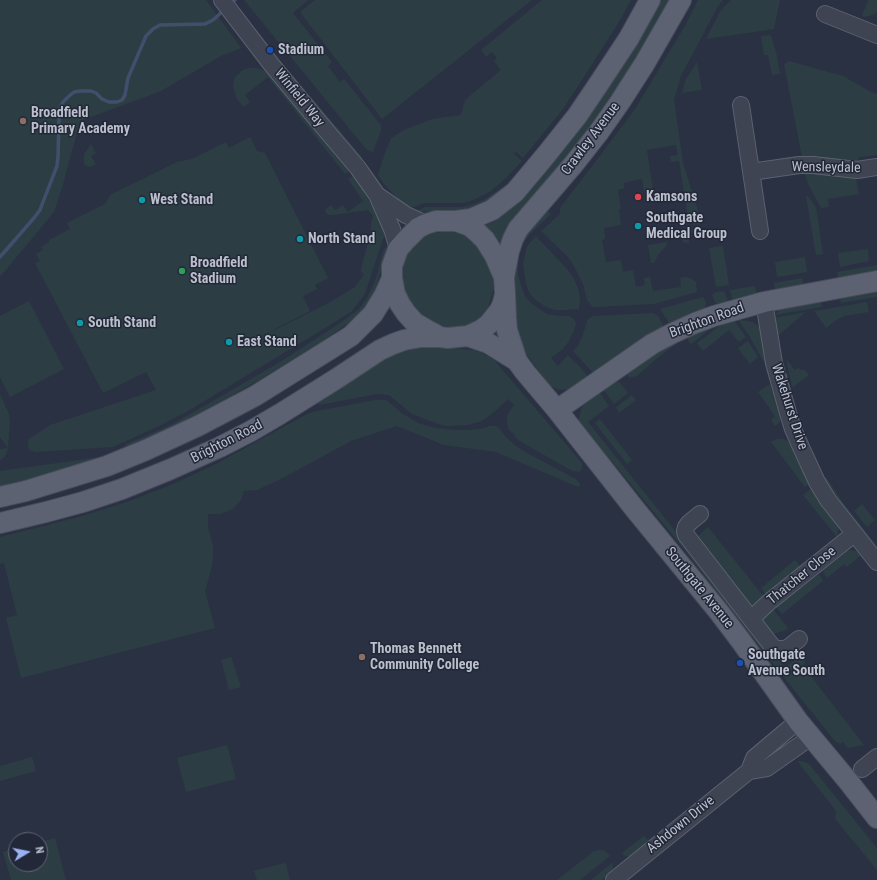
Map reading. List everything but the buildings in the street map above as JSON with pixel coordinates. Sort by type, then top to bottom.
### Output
[{"type":"main road","name":"Crawley Avenue","points":[[456,221],[471,219],[492,210],[515,192],[577,116],[629,38],[650,0]]},
{"type":"main road","name":"Crawley Avenue","points":[[504,285],[509,251],[518,229],[599,132],[645,63],[681,0]]},
{"type":"main road","points":[[436,221],[456,221],[470,226],[485,240],[495,256],[504,285],[503,303],[495,318],[489,324],[481,330],[468,336],[453,338],[440,337],[427,330],[415,323],[406,313],[395,294],[392,278],[392,266],[398,249],[411,234],[426,224],[436,221]]},
{"type":"main road","name":"Brighton Road","points":[[0,497],[26,491],[107,466],[191,429],[255,396],[351,336],[373,314],[384,296],[392,278]]},
{"type":"main road","name":"Brighton Road","points":[[557,410],[634,356],[659,340],[683,328],[714,316],[764,302],[877,281]]},
{"type":"main road","name":"Southgate Avenue","points":[[504,285],[508,330],[517,361],[719,612],[810,737],[848,781],[877,818]]},
{"type":"main road","name":"Southgate Avenue","points":[[468,336],[488,343],[517,361]]},
{"type":"main road","name":"Brighton Road","points":[[0,523],[90,500],[171,469],[251,431],[386,347],[404,340],[421,337],[440,337]]},
{"type":"street","name":"Winfield Way","points":[[222,0],[271,64],[358,168],[377,195],[392,229],[398,249]]},
{"type":"street","points":[[825,14],[877,35]]},
{"type":"street","points":[[741,105],[760,231]]},
{"type":"street","name":"Wensleydale","points":[[751,172],[799,165],[813,165],[857,170],[877,167]]},
{"type":"street","name":"Winfield Way","points":[[377,195],[406,215],[426,224]]},
{"type":"street","name":"Wakehurst Drive","points":[[764,302],[774,363],[793,429],[828,500],[877,562]]},
{"type":"street","points":[[700,514],[686,527],[686,535],[772,646],[776,649],[789,647],[799,639]]},
{"type":"street","name":"Thatcher Close","points":[[751,619],[769,602],[854,534]]},
{"type":"street","name":"Ashdown Drive","points":[[749,771],[754,758],[798,721]]},
{"type":"street","name":"Ashdown Drive","points":[[614,880],[749,771],[767,768],[810,737]]},
{"type":"street","points":[[862,769],[877,757]]},
{"type":"shaded area","points":[[0,0],[206,0],[241,48],[221,56],[161,91],[80,121],[54,212],[0,277]]},
{"type":"shaded area","points":[[244,0],[308,0],[293,13],[332,62],[328,66],[340,82],[344,79],[381,125],[381,131],[373,152],[367,150]]},
{"type":"shaded area","points":[[315,0],[532,0],[382,119],[300,12]]},
{"type":"shaded area","points":[[542,0],[631,0],[617,25],[563,109],[523,158],[516,152],[514,154],[522,161],[506,178],[491,191],[464,203],[425,203],[408,210],[384,184],[378,175],[391,138],[404,130],[432,119],[461,115],[465,100],[501,70],[494,61],[497,58],[492,52],[486,57],[481,50]]},
{"type":"shaded area","points":[[639,0],[643,0],[584,95],[498,197],[474,209],[414,212],[426,207],[459,207],[472,205],[485,199],[506,185],[533,155],[568,111],[600,65]]},
{"type":"shaded area","points":[[658,0],[674,0],[638,62],[501,252],[481,227],[495,219]]},
{"type":"shaded area","points":[[698,0],[723,0],[718,6],[681,76],[674,100],[683,163],[701,224],[693,225],[692,218],[688,218],[679,161],[671,162],[670,156],[678,155],[676,145],[647,150],[653,190],[644,191],[642,179],[623,183],[625,188],[618,190],[621,209],[619,209],[621,225],[604,228],[605,239],[602,240],[606,262],[621,260],[623,272],[633,270],[636,287],[645,285],[644,278],[650,277],[653,291],[681,287],[680,278],[686,277],[696,282],[697,292],[654,304],[593,307],[587,300],[583,284],[573,264],[567,256],[541,231],[560,214],[560,208],[635,109],[686,24]]},
{"type":"shaded area","points":[[731,0],[780,0],[774,29],[706,39],[721,10]]},
{"type":"shaded area","points":[[868,0],[877,0],[877,11],[875,14],[865,17],[862,16]]},
{"type":"shaded area","points":[[771,35],[780,74],[772,75],[768,55],[764,55],[761,36]]},
{"type":"shaded area","points":[[789,61],[843,76],[877,94],[877,155],[860,157],[855,163],[802,157],[784,64]]},
{"type":"shaded area","points":[[697,62],[702,90],[682,93],[686,79]]},
{"type":"shaded area","points":[[283,64],[363,158],[360,160],[281,66]]},
{"type":"shaded area","points":[[257,68],[270,73],[350,170],[345,174],[268,77],[245,95],[250,102],[244,107],[237,99],[233,86],[237,75],[243,70]]},
{"type":"shaded area","name":"Broadfield Stadium","points":[[250,137],[257,151],[265,153],[328,278],[315,285],[317,289],[303,296],[310,311],[234,350],[327,304],[355,287],[363,276],[364,274],[361,272],[362,265],[371,232],[373,216],[368,210],[329,215],[325,210],[331,205],[335,210],[343,205],[348,212],[363,201],[348,179],[353,176],[377,214],[385,233],[365,294],[352,311],[188,411],[159,426],[113,447],[35,452],[30,450],[28,447],[29,439],[50,425],[156,390],[146,372],[103,393],[35,263],[40,261],[36,254],[43,250],[41,247],[49,242],[49,240],[70,229],[67,223],[105,204],[110,195],[177,162],[192,159],[226,142],[229,148]]},
{"type":"shaded area","points":[[91,144],[96,153],[91,156],[96,164],[90,167],[84,164],[84,154]]},
{"type":"shaded area","points":[[805,173],[852,177],[856,179],[859,194],[828,199],[829,207],[821,208],[808,184]]},
{"type":"shaded area","points":[[806,196],[808,196],[816,207],[823,254],[816,255]]},
{"type":"shaded area","points":[[544,208],[551,214],[530,234],[524,242],[520,250],[518,275],[525,296],[531,303],[547,314],[568,316],[575,321],[576,325],[569,341],[563,349],[551,358],[558,366],[568,355],[588,377],[568,389],[562,390],[550,386],[524,351],[518,340],[511,284],[517,244]]},
{"type":"shaded area","points":[[701,228],[702,231],[688,233],[689,243],[683,242],[681,232]]},
{"type":"shaded area","points":[[442,232],[457,232],[463,234],[480,246],[489,260],[493,279],[493,290],[488,308],[482,316],[466,327],[457,328],[438,325],[422,317],[404,294],[400,275],[403,262],[408,251],[426,236]]},
{"type":"shaded area","points":[[536,236],[573,277],[578,288],[580,298],[579,309],[555,310],[546,307],[534,299],[529,292],[523,264],[527,246]]},
{"type":"shaded area","points":[[667,242],[667,245],[658,255],[654,263],[651,263],[648,245]]},
{"type":"shaded area","points":[[723,246],[729,285],[716,287],[709,248]]},
{"type":"shaded area","points":[[386,247],[385,256],[372,301],[357,317],[323,341],[259,380],[173,428],[145,441],[128,446],[124,445],[171,425],[225,394],[280,362],[359,309],[367,298],[376,278],[384,248]]},
{"type":"shaded area","points":[[868,249],[869,261],[840,267],[838,253]]},
{"type":"shaded area","points":[[805,257],[807,272],[777,277],[775,262]]},
{"type":"shaded area","points":[[877,265],[877,271],[838,278],[837,272]]},
{"type":"shaded area","points":[[802,278],[803,284],[775,289],[774,283]]},
{"type":"shaded area","points":[[755,286],[757,295],[733,302],[730,290]]},
{"type":"shaded area","points":[[724,291],[729,304],[716,303],[712,295],[715,292]]},
{"type":"shaded area","points":[[877,291],[877,297],[841,303],[840,298]]},
{"type":"shaded area","points":[[703,297],[706,302],[703,313],[672,327],[660,309]]},
{"type":"shaded area","points":[[29,301],[64,369],[10,397],[0,377],[0,316]]},
{"type":"shaded area","points":[[821,301],[822,307],[775,315],[783,308]]},
{"type":"shaded area","points":[[867,302],[869,312],[844,316],[826,328],[814,311]]},
{"type":"shaded area","points":[[806,312],[780,334],[775,334],[774,318]]},
{"type":"shaded area","points":[[653,313],[658,316],[665,329],[593,373],[573,351],[582,337],[588,319],[593,316]]},
{"type":"shaded area","points":[[734,320],[746,337],[739,342],[729,330],[703,351],[697,343],[723,323]]},
{"type":"shaded area","points":[[738,320],[753,322],[760,328],[768,362],[764,363],[750,337]]},
{"type":"shaded area","points":[[721,321],[691,344],[688,341],[688,335]]},
{"type":"shaded area","points":[[748,341],[758,357],[750,364],[738,348]]},
{"type":"shaded area","points":[[677,342],[637,376],[629,377],[627,371],[639,360]]},
{"type":"shaded area","points":[[442,347],[473,350],[488,356],[495,361],[582,463],[580,472],[572,471],[518,440],[509,430],[507,424],[507,417],[514,405],[508,399],[482,421],[468,425],[445,426],[412,414],[389,395],[377,394],[319,405],[317,401],[373,363],[403,349]]},
{"type":"shaded area","points":[[786,359],[795,370],[798,368],[800,370],[805,370],[809,375],[793,388],[790,378]]},
{"type":"shaded area","points":[[614,381],[620,383],[628,393],[614,404],[603,389]]},
{"type":"shaded area","points":[[770,385],[780,419],[780,422],[775,426],[771,420],[775,416],[758,392]]},
{"type":"shaded area","points":[[600,393],[609,406],[588,422],[785,668],[804,652],[806,659],[803,666],[864,745],[848,748],[843,742],[840,744],[835,741],[742,625],[675,538],[579,422],[582,407]]},
{"type":"shaded area","points":[[0,394],[9,414],[10,423],[8,448],[0,437]]},
{"type":"shaded area","points":[[632,395],[636,400],[619,413],[616,407]]},
{"type":"shaded area","points":[[375,400],[386,400],[403,414],[418,423],[435,428],[471,430],[496,426],[516,446],[576,479],[580,486],[578,487],[496,452],[444,445],[397,426],[351,441],[279,480],[257,490],[244,491],[241,500],[233,509],[221,514],[208,514],[208,527],[213,546],[213,559],[205,591],[215,628],[21,678],[6,618],[17,615],[4,563],[0,564],[0,537],[79,517],[127,502],[173,484],[216,464],[307,414]]},
{"type":"shaded area","points":[[600,419],[632,460],[627,464],[595,423]]},
{"type":"shaded area","points":[[777,439],[788,441],[792,445],[810,483],[805,487],[771,442]]},
{"type":"shaded area","points":[[8,448],[6,455],[0,460],[0,449]]},
{"type":"shaded area","points":[[101,457],[103,458],[0,490],[0,471]]},
{"type":"shaded area","points":[[826,477],[842,501],[876,545],[874,546],[823,480]]},
{"type":"shaded area","points":[[813,487],[839,527],[837,537],[803,495]]},
{"type":"shaded area","points":[[862,504],[875,520],[867,527],[854,511]]},
{"type":"shaded area","points":[[708,527],[764,597],[753,608],[749,607],[698,539],[699,535]]},
{"type":"shaded area","points":[[850,550],[856,551],[861,555],[847,567],[844,564],[827,578],[823,572],[824,570]]},
{"type":"shaded area","points":[[795,560],[801,567],[766,595],[761,588]]},
{"type":"shaded area","points":[[820,575],[823,581],[782,614],[776,607]]},
{"type":"shaded area","points":[[773,609],[788,628],[784,631],[772,634],[769,633],[761,619]]},
{"type":"shaded area","points":[[231,657],[241,687],[229,690],[221,660]]},
{"type":"shaded area","points":[[227,745],[236,779],[186,792],[177,758]]},
{"type":"shaded area","points":[[32,757],[36,771],[0,781],[0,766]]},
{"type":"shaded area","points":[[797,761],[802,761],[809,764],[877,848],[877,870],[835,819],[836,811]]},
{"type":"shaded area","points":[[644,836],[649,841],[635,854],[631,856],[623,855],[623,852]]},
{"type":"shaded area","points":[[55,838],[66,880],[11,880],[9,872],[48,872],[48,840]]},
{"type":"shaded area","points":[[8,850],[8,870],[3,852]]},
{"type":"shaded area","points":[[594,851],[605,851],[610,856],[580,880],[557,880]]},
{"type":"shaded area","points":[[613,862],[613,868],[610,873],[602,880],[591,880]]},
{"type":"shaded area","points":[[284,863],[286,864],[290,880],[257,880],[254,871]]},
{"type":"waterway","points":[[230,5],[235,0]]},
{"type":"waterway","points":[[0,257],[40,210],[57,166],[60,108],[63,102],[74,92],[81,91],[91,91],[109,102],[117,102],[122,100],[125,95],[128,78],[146,36],[153,29],[160,25],[205,24],[213,20],[224,10]]},
{"type":"place","name":"Stadium","points":[[270,50]]},
{"type":"place","name":"Broadfield Primary Academy","points":[[23,121]]},
{"type":"place","name":"Kamsons","points":[[638,197]]},
{"type":"place","name":"West Stand","points":[[142,200]]},
{"type":"place","name":"Southgate Medical Group","points":[[638,226]]},
{"type":"place","name":"North Stand","points":[[300,239]]},
{"type":"place","name":"Broadfield Stadium","points":[[182,271]]},
{"type":"place","name":"South Stand","points":[[80,323]]},
{"type":"place","name":"East Stand","points":[[229,342]]},
{"type":"place","name":"Thomas Bennett Community College","points":[[362,657]]},
{"type":"place","name":"Southgate Avenue South","points":[[740,663]]}]
